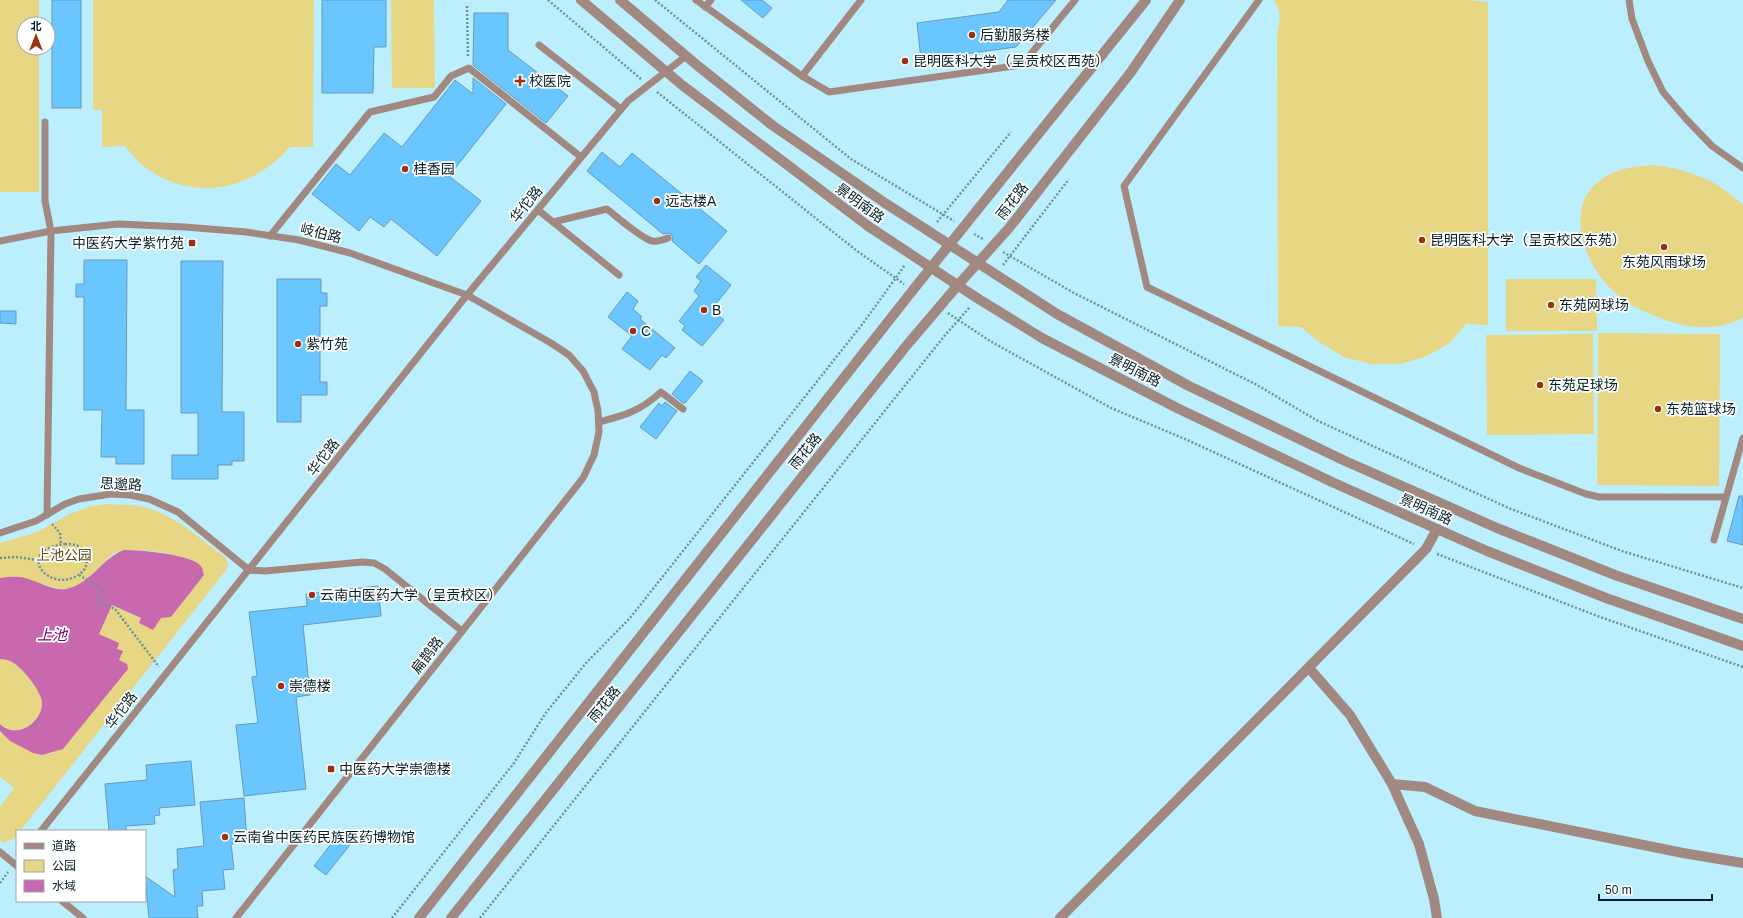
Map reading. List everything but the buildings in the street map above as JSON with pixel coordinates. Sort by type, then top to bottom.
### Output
[{"type":"street","name":"景明南路","points":[[581,0],[666,71],[753,140],[868,226],[977,298],[1042,338],[1177,408],[1332,482],[1487,551],[1606,598],[1743,646]]},
{"type":"street","name":"景明南路","points":[[620,0],[686,56],[772,125],[885,203],[1057,314],[1189,386],[1343,460],[1519,537],[1615,575],[1743,619]]},
{"type":"street","name":"雨花路","points":[[418,918],[931,268],[1146,0]]},
{"type":"street","name":"雨花路","points":[[451,918],[897,358],[958,285],[994,246],[1131,72],[1180,0]]},
{"type":"street","points":[[1060,918],[1426,549],[1437,529]]},
{"type":"street","points":[[1309,668],[1350,715],[1392,784],[1419,844],[1434,899],[1437,918]]},
{"type":"street","points":[[1392,784],[1425,787],[1475,811],[1683,853],[1743,863]]},
{"type":"lane","points":[[696,0],[802,76],[829,92],[1022,65],[1075,0]]},
{"type":"lane","points":[[705,7],[711,0]]},
{"type":"lane","points":[[802,76],[861,0]]},
{"type":"lane","points":[[1259,0],[1124,186],[1147,287],[1519,468],[1586,494],[1599,497],[1726,497]]},
{"type":"lane","points":[[1629,0],[1632,19],[1648,61],[1663,92],[1712,146],[1743,168]]},
{"type":"lane","points":[[539,45],[621,109]]},
{"type":"lane","name":"华佗路","points":[[42,830],[467,296],[581,157],[628,101],[686,56]]},
{"type":"lane","points":[[270,236],[370,112],[434,97],[451,76],[469,68],[581,157]]},
{"type":"lane","points":[[45,122],[45,201],[51,231],[47,515]]},
{"type":"lane","points":[[553,222],[607,209],[644,237],[652,241],[668,238]]},
{"type":"lane","points":[[538,210],[619,275]]},
{"type":"lane","name":"岐伯路","points":[[0,241],[51,231],[118,224],[185,227],[299,240],[350,254],[467,296],[535,333],[569,355],[583,370],[594,392]]},
{"type":"lane","name":"扁鹊路","points":[[236,918],[584,478],[594,455],[599,432],[594,392]]},
{"type":"lane","points":[[598,422],[627,415],[648,404],[661,392],[683,409]]},
{"type":"lane","points":[[1714,540],[1743,438]]},
{"type":"lane","name":"思邈路","points":[[0,533],[36,521],[65,504],[94,496],[124,494],[149,499],[178,512],[249,570]]},
{"type":"lane","points":[[249,570],[265,571],[362,562],[374,563],[385,569],[462,631]]},
{"type":"lane","points":[[0,852],[16,864]]},
{"type":"lane","points":[[63,902],[83,918]]},
{"type":"path","points":[[655,0],[850,159],[1074,293],[1257,385],[1318,421],[1497,502],[1622,551],[1743,588]]},
{"type":"path","points":[[467,6],[469,68]]},
{"type":"path","points":[[929,232],[1011,132]]},
{"type":"path","points":[[995,275],[1070,179]]},
{"type":"path","points":[[392,918],[514,763],[545,714],[586,663],[630,618],[864,322],[912,255]]},
{"type":"path","points":[[480,918],[946,334],[977,298]]},
{"type":"path","points":[[47,515],[50,522],[60,533],[61,544]]},
{"type":"path","points":[[61,544],[79,546],[84,550],[87,557],[87,565],[84,571],[68,579],[51,578],[45,575],[40,568],[38,560],[41,553],[45,549],[61,544]]},
{"type":"path","points":[[0,558],[16,557],[38,560]]},
{"type":"path","points":[[78,575],[102,589],[97,601],[115,610],[165,675]]},
{"type":"green space","points":[[0,0],[39,0],[39,16],[16,16],[16,56],[39,56],[39,192],[0,192]]},
{"type":"green space","points":[[93,0],[314,0],[313,147],[290,147],[276,161],[243,181],[226,186],[207,188],[189,187],[170,181],[152,172],[137,160],[125,146],[102,147],[102,110],[93,110]]},
{"type":"green space","points":[[391,0],[434,0],[435,88],[392,88]]},
{"type":"green space","points":[[1273,0],[1468,0],[1488,2],[1488,325],[1466,324],[1450,343],[1427,356],[1401,364],[1371,364],[1344,357],[1319,342],[1301,327],[1278,326],[1277,36],[1280,17],[1278,8]]},
{"type":"green space","name":"东苑风雨球场","points":[[1654,165],[1691,173],[1702,177],[1722,188],[1743,205],[1743,318],[1714,327],[1693,327],[1648,313],[1627,302],[1615,293],[1598,273],[1589,258],[1583,242],[1580,225],[1582,209],[1587,194],[1598,182],[1615,172],[1639,166]]},
{"type":"green space","name":"东苑网球场","points":[[1506,279],[1596,279],[1597,331],[1506,331]]},
{"type":"green space","name":"东苑篮球场","points":[[1598,333],[1720,334],[1719,486],[1597,485]]},
{"type":"green space","name":"东苑足球场","points":[[1593,334],[1594,434],[1487,435],[1486,335]]},
{"type":"green space","name":"上池公园","points":[[107,504],[132,505],[158,512],[188,529],[226,558],[228,564],[227,569],[21,830],[16,830],[16,836],[4,843],[0,840],[0,807],[14,788],[0,777],[0,731],[17,745],[31,751],[38,753],[53,753],[119,660],[117,649],[99,634],[112,605],[141,618],[171,617],[204,575],[201,567],[195,562],[186,558],[160,552],[133,550],[115,553],[87,579],[74,587],[66,589],[56,588],[25,579],[0,578],[0,543],[37,532],[70,514],[88,507]]},
{"type":"green space","points":[[0,659],[11,661],[21,669],[31,680],[41,698],[41,710],[38,717],[27,727],[13,730],[0,724]]},
{"type":"water","name":"上池","points":[[124,550],[153,552],[187,558],[201,566],[204,575],[171,617],[161,618],[153,630],[139,623],[141,618],[112,605],[99,634],[119,643],[117,649],[123,651],[119,660],[127,664],[128,669],[63,749],[42,755],[33,753],[10,741],[0,731],[0,724],[6,729],[20,730],[33,723],[38,717],[42,703],[39,693],[31,680],[21,669],[11,661],[0,659],[0,578],[22,577],[56,589],[66,589],[83,582],[109,559]]},
{"type":"place","name":"后勤服务楼","points":[[972,35]]},
{"type":"place","name":"昆明医科大学（呈贡校区西苑）","points":[[905,61]]},
{"type":"place","name":"校医院","points":[[520,81]]},
{"type":"place","name":"桂香园","points":[[405,169]]},
{"type":"place","name":"远志楼A","points":[[657,201]]},
{"type":"place","name":"昆明医科大学（呈贡校区东苑）","points":[[1422,240]]},
{"type":"place","name":"中医药大学紫竹苑","points":[[192,243]]},
{"type":"place","name":"东苑风雨球场","points":[[1664,247]]},
{"type":"place","name":"东苑网球场","points":[[1551,305]]},
{"type":"place","name":"B","points":[[704,310]]},
{"type":"place","name":"C","points":[[633,331]]},
{"type":"place","name":"紫竹苑","points":[[298,344]]},
{"type":"place","name":"东苑足球场","points":[[1540,385]]},
{"type":"place","name":"东苑篮球场","points":[[1658,409]]},
{"type":"place","name":"云南中医药大学（呈贡校区）","points":[[312,595]]},
{"type":"place","name":"崇德楼","points":[[281,686]]},
{"type":"place","name":"中医药大学崇德楼","points":[[331,769]]},
{"type":"place","name":"云南省中医药民族医药博物馆","points":[[225,837]]}]
